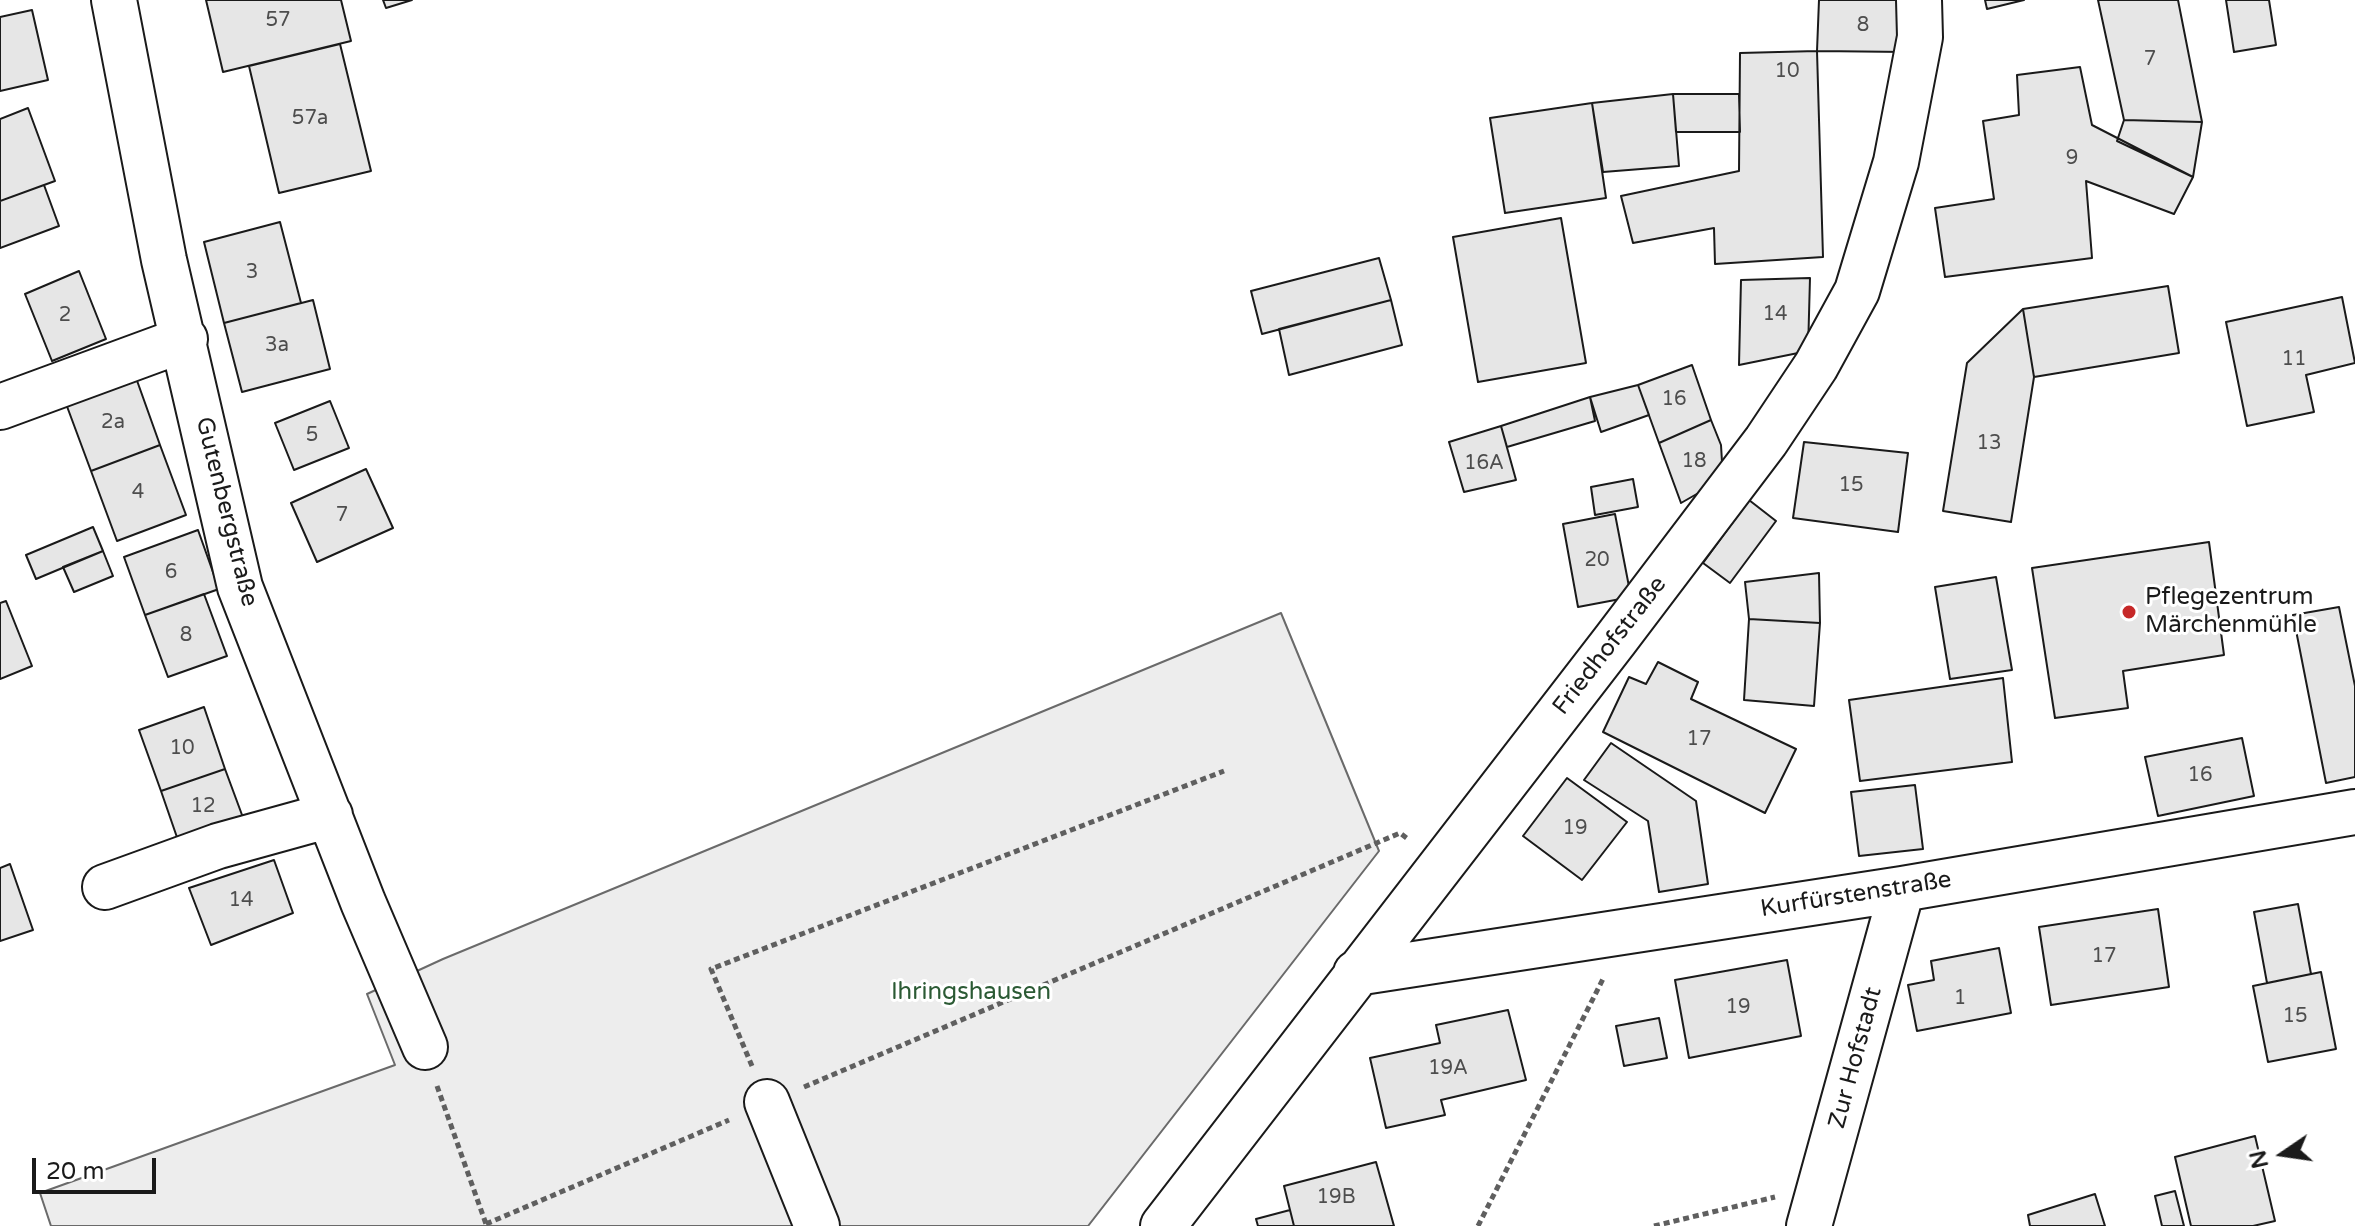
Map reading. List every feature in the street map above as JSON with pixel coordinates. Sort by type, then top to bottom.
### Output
[{"type":"street","name":"Gutenbergstraße","points":[[114,0],[164,260],[185,339],[240,587],[425,1047]]},
{"type":"street","name":"Friedhofstraße","points":[[1163,1226],[1766,441],[1816,366],[1857,291],[1896,162],[1920,37],[1919,0]]},
{"type":"street","points":[[0,407],[185,339]]},
{"type":"street","name":"Kurfürstenstraße","points":[[1356,973],[1902,889],[2355,812]]},
{"type":"street","points":[[105,887],[218,846],[330,815]]},
{"type":"street","name":"Zur Hofstadt","points":[[1814,1209],[1902,889]]},
{"type":"street","points":[[767,1102],[817,1226]]},
{"type":"path","points":[[767,1102],[711,969],[1224,771]]},
{"type":"path","points":[[425,1047],[444,1112],[487,1225],[767,1102],[1400,833],[1440,865]]},
{"type":"path","points":[[1478,1226],[1628,930]]},
{"type":"path","points":[[1654,1226],[1801,1190],[1814,1209]]},
{"type":"shaded area","name":"Ihringshausen","points":[[1281,613],[1379,851],[1088,1226],[51,1226],[40,1193],[395,1065],[367,994],[443,959]]},
{"type":"building","points":[[206,0],[341,0],[351,41],[223,72]]},
{"type":"building","points":[[383,0],[412,0],[386,8]]},
{"type":"building","points":[[1819,0],[1908,0],[1906,52],[1817,51]]},
{"type":"building","points":[[1985,0],[2024,0],[1987,9]]},
{"type":"building","points":[[2098,0],[2178,0],[2202,122],[2124,120]]},
{"type":"building","points":[[2226,0],[2269,0],[2276,45],[2234,52]]},
{"type":"building","points":[[32,10],[48,80],[0,91],[0,17]]},
{"type":"building","points":[[340,44],[371,171],[279,193],[249,66]]},
{"type":"building","points":[[1817,51],[1823,257],[1715,264],[1714,228],[1633,243],[1621,196],[1739,171],[1740,53]]},
{"type":"building","points":[[2080,67],[2092,125],[2193,177],[2174,214],[2086,181],[2092,258],[1945,277],[1935,208],[1994,199],[1983,121],[2019,115],[2017,75]]},
{"type":"building","points":[[1673,94],[1679,166],[1603,172],[1592,103]]},
{"type":"building","points":[[1673,94],[1739,94],[1740,132],[1676,132]]},
{"type":"building","points":[[1592,103],[1606,198],[1505,213],[1490,118]]},
{"type":"building","points":[[28,108],[55,181],[0,201],[0,119]]},
{"type":"building","points":[[2124,120],[2202,122],[2193,177],[2117,141]]},
{"type":"building","points":[[44,185],[59,226],[0,248],[0,201]]},
{"type":"building","points":[[1561,218],[1586,363],[1478,382],[1453,237]]},
{"type":"building","points":[[280,222],[301,303],[224,323],[204,242]]},
{"type":"building","points":[[1379,258],[1391,300],[1262,334],[1251,291]]},
{"type":"building","points":[[79,271],[106,339],[52,361],[25,294]]},
{"type":"building","points":[[1810,278],[1808,351],[1739,365],[1741,280]]},
{"type":"building","points":[[2168,286],[2179,353],[2034,377],[2023,309]]},
{"type":"building","points":[[2342,297],[2355,363],[2306,375],[2314,412],[2247,426],[2226,322]]},
{"type":"building","points":[[313,300],[330,369],[242,392],[224,323]]},
{"type":"building","points":[[1391,300],[1402,345],[1289,375],[1279,329]]},
{"type":"building","points":[[2023,309],[2034,377],[2011,522],[1943,511],[1967,363]]},
{"type":"building","points":[[1692,365],[1711,420],[1659,443],[1638,385]]},
{"type":"building","points":[[135,375],[160,445],[91,471],[65,401]]},
{"type":"building","points":[[1638,385],[1649,415],[1601,432],[1590,397]]},
{"type":"building","points":[[1590,397],[1595,421],[1507,447],[1501,426]]},
{"type":"building","points":[[330,401],[349,448],[294,470],[275,423]]},
{"type":"building","points":[[1711,420],[1721,445],[1723,479],[1681,503],[1659,443]]},
{"type":"building","points":[[1501,426],[1516,480],[1464,492],[1449,442]]},
{"type":"building","points":[[1804,442],[1908,453],[1898,532],[1793,518]]},
{"type":"building","points":[[160,445],[186,515],[117,541],[91,471]]},
{"type":"building","points":[[366,469],[393,528],[317,562],[291,503]]},
{"type":"building","points":[[1633,479],[1638,507],[1595,515],[1591,487]]},
{"type":"building","points":[[1749,500],[1776,521],[1730,583],[1703,563]]},
{"type":"building","points":[[1615,514],[1631,597],[1578,607],[1563,524]]},
{"type":"building","points":[[93,527],[103,551],[36,579],[26,555]]},
{"type":"building","points":[[198,530],[219,589],[145,615],[124,557]]},
{"type":"building","name":"Pflegezentrum Märchenmühle","points":[[2209,542],[2224,655],[2123,671],[2128,708],[2055,718],[2032,568]]},
{"type":"building","points":[[103,551],[113,576],[74,592],[63,567]]},
{"type":"building","points":[[1819,573],[1820,623],[1749,619],[1745,582]]},
{"type":"building","points":[[1996,577],[2012,670],[1950,679],[1935,587]]},
{"type":"building","points":[[204,594],[227,656],[168,677],[145,615]]},
{"type":"building","points":[[6,601],[32,666],[0,679],[0,603]]},
{"type":"building","points":[[2339,607],[2355,686],[2355,777],[2326,783],[2293,615]]},
{"type":"building","points":[[1749,619],[1820,623],[1814,706],[1744,700]]},
{"type":"building","points":[[1658,662],[1698,682],[1691,699],[1796,749],[1765,813],[1603,732],[1629,677],[1646,684]]},
{"type":"building","points":[[2003,678],[2012,762],[1860,781],[1849,700]]},
{"type":"building","points":[[204,707],[225,769],[161,791],[139,730]]},
{"type":"building","points":[[2242,738],[2254,796],[2158,816],[2145,757]]},
{"type":"building","points":[[1611,743],[1696,801],[1708,884],[1659,892],[1648,821],[1584,780]]},
{"type":"building","points":[[225,769],[245,823],[180,846],[161,791]]},
{"type":"building","points":[[1567,778],[1627,822],[1582,880],[1523,836]]},
{"type":"building","points":[[1915,785],[1923,849],[1859,856],[1851,792]]},
{"type":"building","points":[[274,860],[293,913],[211,945],[189,888]]},
{"type":"building","points":[[10,864],[33,930],[0,941],[0,868]]},
{"type":"building","points":[[2298,904],[2311,974],[2267,983],[2254,912]]},
{"type":"building","points":[[2158,909],[2169,987],[2051,1005],[2039,927]]},
{"type":"building","points":[[1999,948],[2011,1013],[1917,1031],[1908,985],[1934,980],[1931,961]]},
{"type":"building","points":[[1787,960],[1801,1036],[1689,1058],[1675,980]]},
{"type":"building","points":[[2321,972],[2336,1049],[2268,1062],[2253,986]]},
{"type":"building","points":[[1508,1010],[1526,1080],[1441,1100],[1445,1115],[1386,1128],[1370,1058],[1440,1043],[1436,1025]]},
{"type":"building","points":[[1659,1018],[1667,1058],[1624,1066],[1616,1026]]},
{"type":"building","points":[[2255,1136],[2275,1221],[2253,1226],[2191,1226],[2175,1157]]},
{"type":"building","points":[[1376,1162],[1394,1226],[1294,1226],[1284,1186]]},
{"type":"building","points":[[2175,1191],[2184,1226],[2162,1226],[2155,1196]]},
{"type":"building","points":[[2095,1194],[2105,1226],[2030,1226],[2028,1215]]},
{"type":"building","points":[[1290,1210],[1294,1226],[1258,1226],[1256,1219]]},
{"type":"place","name":"Pflegezentrum Märchenmühle","points":[[2129,612]]}]
